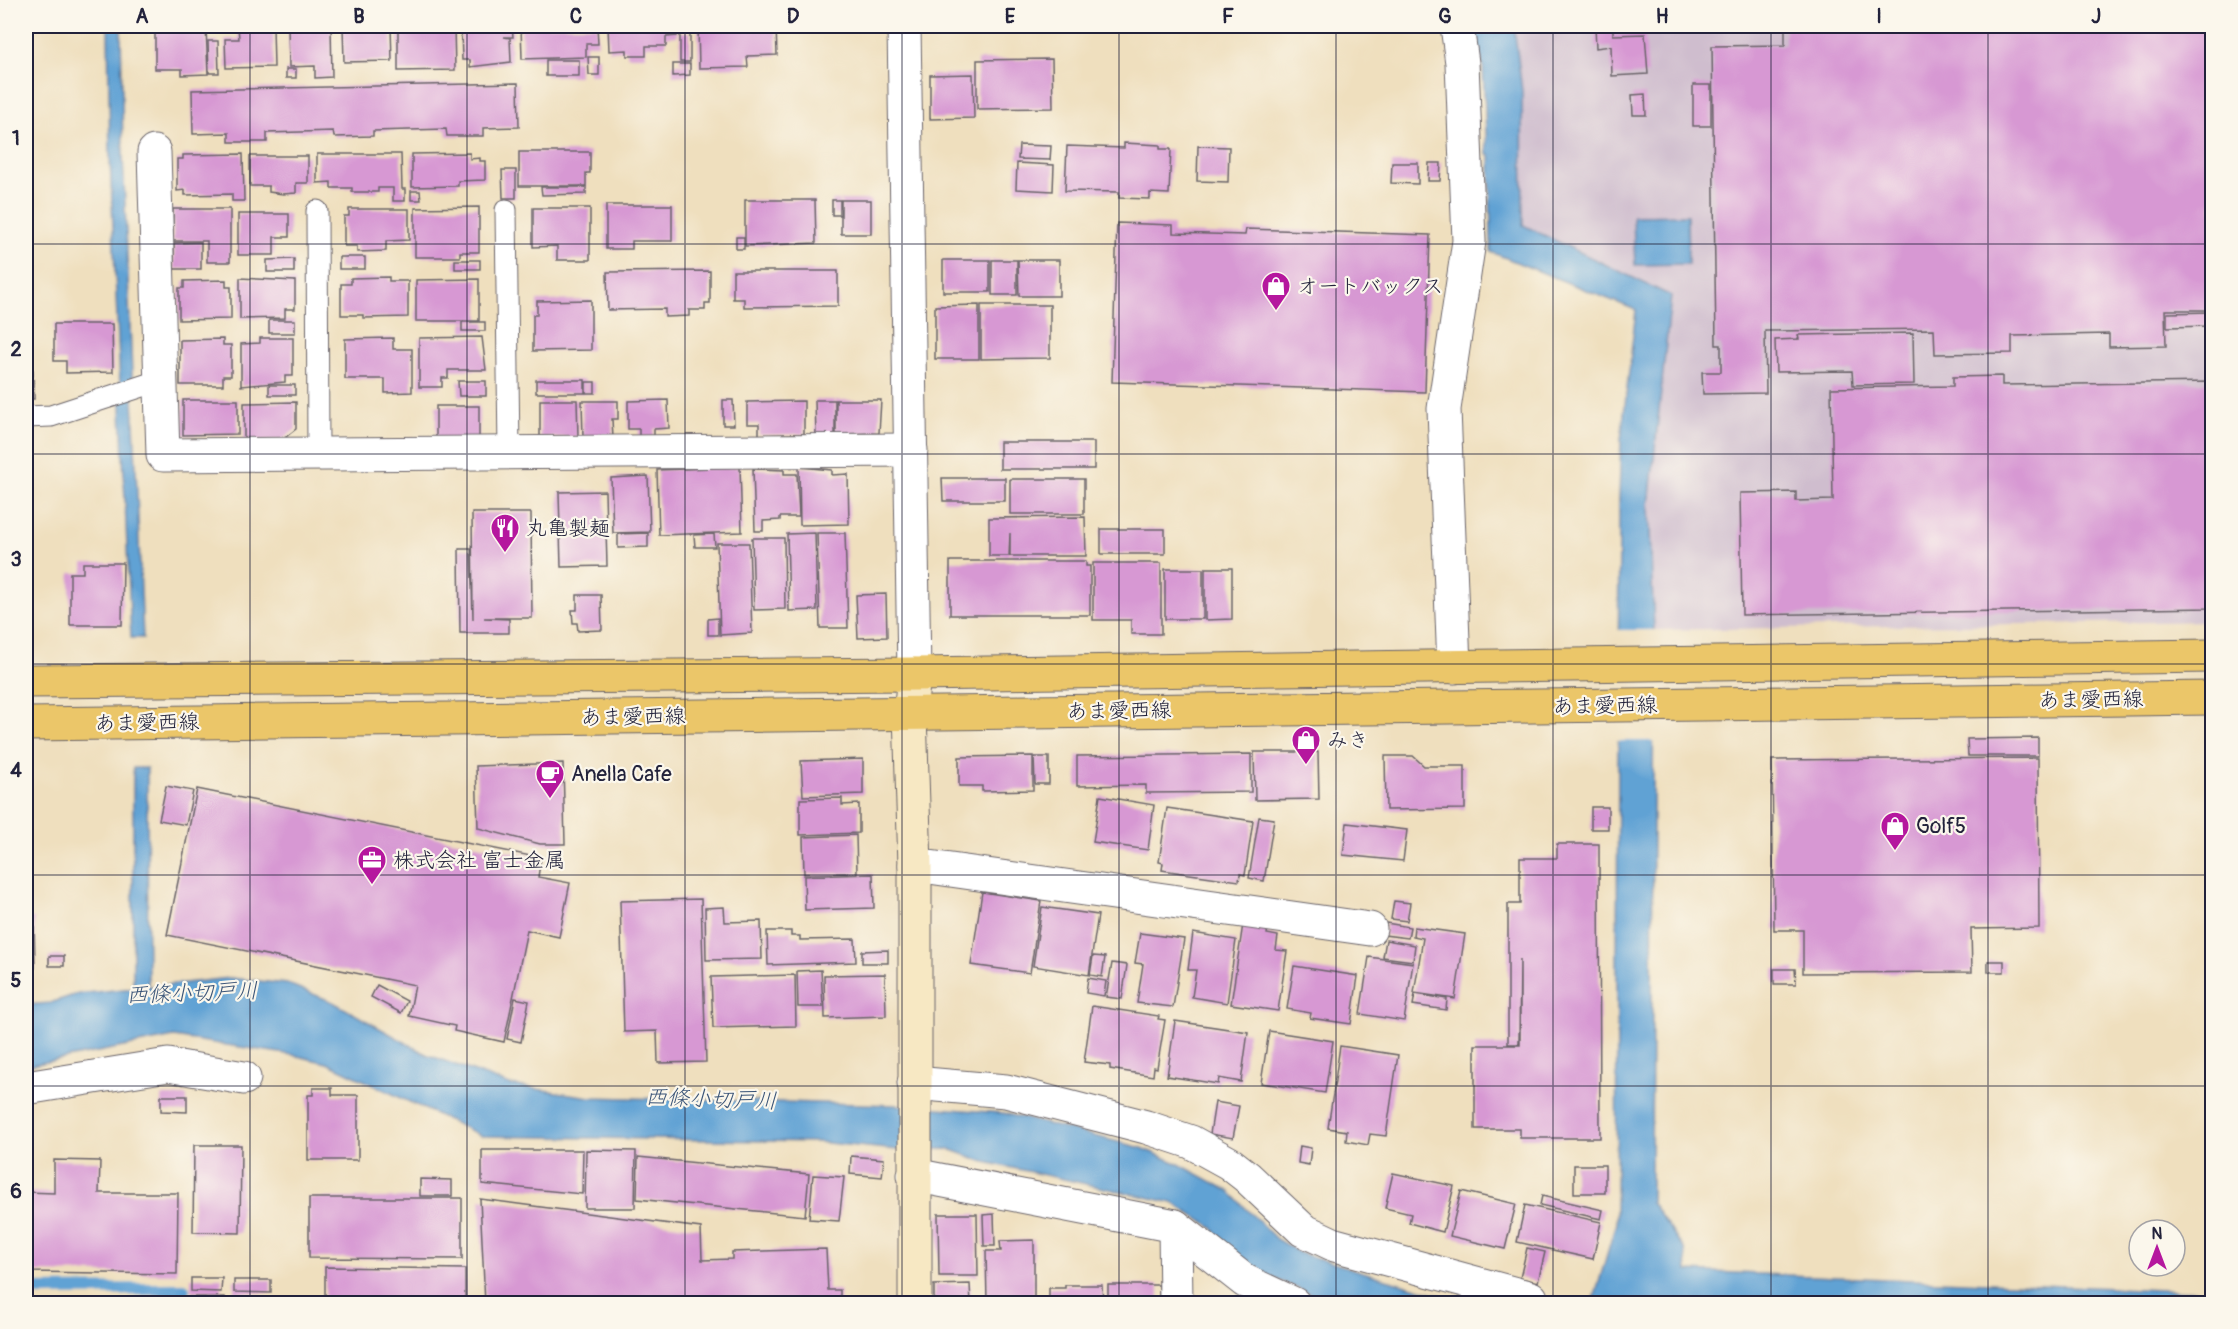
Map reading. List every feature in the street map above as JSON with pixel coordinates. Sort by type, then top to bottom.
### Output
[{"type":"main road","name":"あま愛西線","points":[[26,681],[914,674],[2212,656]]},
{"type":"main road","name":"あま愛西線","points":[[26,724],[2212,698]]},
{"type":"street","points":[[904,26],[914,674],[910,714],[915,864],[915,1304]]},
{"type":"street","points":[[1454,667],[1444,409],[1469,242],[1462,63],[1457,26]]},
{"type":"street","points":[[154,152],[149,384],[164,455],[911,450]]},
{"type":"street","points":[[915,864],[1370,929]]},
{"type":"street","points":[[26,1088],[168,1065],[244,1078]]},
{"type":"street","points":[[914,1091],[1006,1091],[1146,1127],[1191,1142],[1229,1164],[1247,1178],[1303,1230],[1335,1245],[1531,1298]]},
{"type":"street","points":[[914,1165],[1174,1226],[1245,1281],[1294,1304]]},
{"type":"street","points":[[1174,1226],[1176,1304]]},
{"type":"lane","points":[[506,210],[509,453]]},
{"type":"lane","points":[[317,212],[318,454]]},
{"type":"lane","points":[[26,417],[51,416],[149,384]]},
{"type":"shaded area","points":[[1514,26],[2212,26],[2212,621],[1654,630],[1649,506],[1671,296],[1523,225],[1522,91]]},
{"type":"water","points":[[108,26],[121,26],[123,156],[143,638],[131,638],[110,158]]},
{"type":"water","points":[[1475,26],[1514,26],[1522,91],[1523,225],[1671,296],[1649,506],[1654,630],[1651,1202],[1685,1250],[1687,1271],[2212,1292],[2212,1303],[1593,1303],[1616,1223],[1619,497],[1621,440],[1636,310],[1491,252],[1490,155],[1487,155],[1483,68]]},
{"type":"water","points":[[1687,215],[1688,264],[1635,265],[1633,216]]},
{"type":"water","name":"西條小切戸川","points":[[133,768],[147,768],[148,987],[230,978],[288,984],[333,1002],[426,1054],[510,1085],[590,1097],[897,1105],[1003,1113],[1142,1148],[1179,1164],[1229,1191],[1276,1239],[1300,1253],[1466,1303],[1332,1303],[1247,1267],[1229,1251],[1213,1228],[1173,1203],[985,1162],[949,1149],[898,1150],[817,1142],[482,1136],[327,1063],[293,1055],[174,1037],[26,1066],[26,1005],[50,1003],[77,994],[133,988]]},
{"type":"pier","points":[[1614,630],[1657,630],[1656,741],[1614,741]]},
{"type":"building","points":[[155,26],[206,27],[208,74],[182,75],[182,69],[155,69]]},
{"type":"building","points":[[238,26],[273,26],[274,67],[226,68],[225,39],[239,39]]},
{"type":"building","points":[[288,26],[331,26],[332,77],[315,78],[315,66],[289,67]]},
{"type":"building","points":[[343,26],[391,26],[392,61],[344,62]]},
{"type":"building","points":[[398,26],[454,26],[455,70],[398,71]]},
{"type":"building","points":[[466,26],[512,26],[513,37],[504,37],[510,38],[511,62],[470,67],[470,60],[462,60],[461,30],[466,30]]},
{"type":"building","points":[[521,26],[597,26],[598,44],[586,44],[586,57],[522,59]]},
{"type":"building","points":[[608,26],[677,26],[677,36],[666,37],[666,46],[646,46],[646,56],[627,56],[627,50],[609,51]]},
{"type":"building","points":[[698,26],[776,26],[777,55],[747,56],[748,67],[699,68]]},
{"type":"building","points":[[1595,26],[1613,26],[1613,35],[1645,34],[1648,74],[1612,76],[1611,46],[1596,48]]},
{"type":"building","points":[[1785,26],[2212,26],[2212,310],[2165,310],[2166,346],[2109,347],[2109,334],[2012,336],[2012,353],[1935,354],[1934,329],[1765,331],[1766,393],[1703,394],[1702,372],[1721,372],[1721,345],[1716,345],[1712,46],[1785,45]]},
{"type":"building","points":[[680,32],[690,32],[690,62],[680,62]]},
{"type":"building","points":[[208,41],[218,41],[219,73],[209,73]]},
{"type":"building","points":[[588,57],[599,57],[599,75],[589,75]]},
{"type":"building","points":[[1052,59],[1053,108],[977,109],[977,60]]},
{"type":"building","points":[[546,60],[579,60],[579,76],[546,76]]},
{"type":"building","points":[[673,64],[690,64],[690,75],[673,76]]},
{"type":"building","points":[[286,69],[296,69],[296,78],[286,78]]},
{"type":"building","points":[[973,74],[974,118],[930,119],[930,75]]},
{"type":"building","points":[[518,83],[519,127],[483,128],[483,136],[447,136],[446,129],[373,131],[373,136],[334,137],[333,131],[267,133],[267,142],[229,142],[229,133],[193,134],[192,90]]},
{"type":"building","points":[[1693,85],[1711,85],[1711,126],[1693,126]]},
{"type":"building","points":[[1645,94],[1646,115],[1633,115],[1632,95]]},
{"type":"building","points":[[1124,143],[1160,145],[1160,149],[1171,149],[1169,194],[1150,193],[1150,199],[1119,198],[1119,192],[1065,191],[1067,146],[1124,148]]},
{"type":"building","points":[[1019,145],[1051,146],[1050,160],[1018,159]]},
{"type":"building","points":[[1198,146],[1229,147],[1228,182],[1197,181]]},
{"type":"building","points":[[519,152],[590,152],[590,173],[586,173],[586,186],[519,186]]},
{"type":"building","points":[[470,153],[470,159],[480,158],[480,161],[485,161],[485,180],[458,181],[458,186],[412,187],[412,154]]},
{"type":"building","points":[[243,154],[244,201],[232,201],[232,194],[185,195],[185,190],[177,191],[177,159],[183,159],[183,155]]},
{"type":"building","points":[[317,154],[401,154],[402,189],[405,189],[405,201],[393,201],[393,188],[378,188],[378,192],[352,192],[352,188],[331,188],[331,182],[317,183]]},
{"type":"building","points":[[250,156],[308,156],[308,183],[296,183],[296,193],[283,194],[269,192],[269,186],[250,186]]},
{"type":"building","points":[[1017,163],[1054,165],[1053,191],[1016,189]]},
{"type":"building","points":[[1392,163],[1418,163],[1418,184],[1391,183]]},
{"type":"building","points":[[1429,163],[1441,163],[1440,181],[1428,181]]},
{"type":"building","points":[[502,170],[516,170],[516,198],[503,198]]},
{"type":"building","points":[[541,187],[586,187],[586,194],[542,195]]},
{"type":"building","points":[[411,191],[420,191],[421,200],[411,200]]},
{"type":"building","points":[[745,200],[815,200],[816,243],[745,246]]},
{"type":"building","points":[[832,200],[840,200],[840,215],[832,215]]},
{"type":"building","points":[[841,200],[871,200],[871,234],[841,234]]},
{"type":"building","points":[[606,205],[672,205],[672,241],[632,241],[632,249],[606,249]]},
{"type":"building","points":[[479,207],[479,252],[460,252],[460,257],[415,257],[415,208]]},
{"type":"building","points":[[533,208],[590,208],[590,260],[557,260],[557,246],[533,247]]},
{"type":"building","points":[[173,209],[230,209],[230,262],[207,262],[207,241],[173,241]]},
{"type":"building","points":[[349,209],[409,209],[409,240],[386,241],[386,251],[357,252],[357,246],[344,246],[344,216],[349,216]]},
{"type":"building","points":[[238,214],[289,214],[289,237],[274,237],[274,255],[238,255]]},
{"type":"building","points":[[1117,223],[1173,225],[1173,233],[1245,235],[1246,229],[1430,235],[1425,392],[1112,382]]},
{"type":"building","points":[[736,237],[744,237],[744,249],[736,249]]},
{"type":"building","points":[[201,242],[201,269],[174,269],[174,243]]},
{"type":"building","points":[[339,257],[365,257],[365,269],[339,269]]},
{"type":"building","points":[[294,259],[294,272],[267,272],[267,260]]},
{"type":"building","points":[[455,260],[480,260],[480,269],[455,269]]},
{"type":"building","points":[[943,260],[990,260],[990,292],[943,292]]},
{"type":"building","points":[[992,260],[1017,260],[1017,295],[992,295]]},
{"type":"building","points":[[1018,260],[1059,260],[1059,296],[1019,296]]},
{"type":"building","points":[[710,271],[710,303],[705,303],[705,310],[689,310],[689,316],[665,317],[665,309],[608,310],[607,272]]},
{"type":"building","points":[[733,271],[838,271],[838,306],[744,307],[744,299],[733,299]]},
{"type":"building","points":[[389,277],[389,281],[408,281],[408,317],[363,318],[363,315],[341,315],[341,284],[351,284],[351,278]]},
{"type":"building","points":[[240,278],[295,281],[295,309],[285,309],[285,318],[240,319]]},
{"type":"building","points":[[479,279],[479,321],[416,321],[416,280]]},
{"type":"building","points":[[226,280],[226,287],[231,287],[231,319],[179,320],[179,288],[184,288],[184,281]]},
{"type":"building","points":[[591,300],[591,350],[533,351],[533,315],[537,315],[537,301]]},
{"type":"building","points":[[979,305],[979,359],[935,359],[935,306]]},
{"type":"building","points":[[981,305],[1050,305],[1050,358],[981,359]]},
{"type":"building","points":[[2212,312],[2212,326],[2167,327],[2167,313]]},
{"type":"building","points":[[269,320],[295,320],[295,333],[269,333]]},
{"type":"building","points":[[462,322],[485,322],[485,331],[462,331]]},
{"type":"building","points":[[26,323],[30,323],[30,361],[26,361]]},
{"type":"building","points":[[54,324],[112,324],[113,372],[66,373],[66,361],[54,361]]},
{"type":"building","points":[[1913,333],[1914,384],[1853,385],[1852,371],[1776,372],[1775,340],[1799,339],[1798,335]]},
{"type":"building","points":[[482,337],[486,370],[448,370],[448,378],[442,378],[442,387],[419,387],[419,338]]},
{"type":"building","points":[[260,338],[293,338],[293,376],[285,376],[285,382],[241,386],[241,344],[260,343]]},
{"type":"building","points":[[393,338],[393,349],[412,349],[412,392],[385,393],[385,379],[345,379],[345,339]]},
{"type":"building","points":[[223,339],[223,345],[231,345],[231,376],[223,376],[223,385],[180,385],[180,340]]},
{"type":"building","points":[[26,370],[33,370],[34,399],[26,399]]},
{"type":"building","points":[[2002,376],[2002,385],[2212,382],[2212,608],[1742,615],[1740,493],[1796,492],[1796,501],[1833,500],[1831,388],[1953,386],[1953,377]]},
{"type":"building","points":[[536,380],[585,380],[585,393],[536,393]]},
{"type":"building","points":[[458,381],[486,381],[486,396],[459,396]]},
{"type":"building","points":[[586,382],[595,382],[595,393],[586,393]]},
{"type":"building","points":[[269,385],[295,385],[295,395],[269,395]]},
{"type":"building","points":[[183,400],[238,400],[238,434],[183,435]]},
{"type":"building","points":[[540,400],[577,400],[578,437],[540,438]]},
{"type":"building","points":[[668,400],[669,428],[654,429],[654,437],[639,437],[639,429],[628,429],[628,401]]},
{"type":"building","points":[[723,400],[733,400],[734,425],[723,425]]},
{"type":"building","points":[[815,400],[835,400],[835,435],[816,435]]},
{"type":"building","points":[[836,400],[881,400],[879,433],[836,434]]},
{"type":"building","points":[[582,401],[618,401],[618,419],[612,419],[613,438],[583,438]]},
{"type":"building","points":[[804,401],[804,434],[759,435],[759,424],[747,424],[747,402]]},
{"type":"building","points":[[296,402],[296,429],[282,440],[244,441],[244,403]]},
{"type":"building","points":[[436,406],[479,406],[479,441],[436,441]]},
{"type":"building","points":[[1000,442],[1094,442],[1094,469],[1000,469]]},
{"type":"building","points":[[740,467],[742,532],[659,535],[657,470]]},
{"type":"building","points":[[799,467],[832,470],[832,475],[848,474],[849,524],[800,525]]},
{"type":"building","points":[[753,469],[784,470],[784,474],[797,474],[799,517],[780,517],[780,520],[763,521],[763,531],[755,531]]},
{"type":"building","points":[[648,476],[650,532],[613,533],[611,478]]},
{"type":"building","points":[[942,478],[1005,478],[1005,501],[943,501]]},
{"type":"building","points":[[1010,479],[1084,479],[1084,514],[1010,514]]},
{"type":"building","points":[[605,491],[607,566],[561,567],[559,492]]},
{"type":"building","points":[[472,513],[531,513],[532,618],[484,618],[509,619],[509,633],[460,633],[459,549],[471,549],[473,619]]},
{"type":"building","points":[[1085,517],[1086,556],[1010,556],[1010,533],[1009,556],[989,556],[989,518]]},
{"type":"building","points":[[1101,529],[1165,529],[1165,554],[1101,554]]},
{"type":"building","points":[[648,533],[648,547],[618,548],[618,534]]},
{"type":"building","points":[[815,533],[817,610],[789,611],[787,534]]},
{"type":"building","points":[[817,533],[845,533],[848,628],[820,628]]},
{"type":"building","points":[[714,534],[715,547],[695,547],[694,535]]},
{"type":"building","points":[[752,538],[784,538],[785,609],[754,610]]},
{"type":"building","points":[[717,543],[749,543],[752,633],[720,635]]},
{"type":"building","points":[[950,561],[1086,561],[1086,566],[1090,566],[1090,615],[950,615]]},
{"type":"building","points":[[83,563],[123,563],[122,625],[70,625],[70,573],[83,573]]},
{"type":"building","points":[[1093,563],[1161,563],[1161,634],[1131,634],[1131,620],[1093,620]]},
{"type":"building","points":[[1205,568],[1232,568],[1232,619],[1205,620]]},
{"type":"building","points":[[1165,569],[1203,569],[1203,619],[1165,619]]},
{"type":"building","points":[[886,594],[887,637],[858,638],[856,595]]},
{"type":"building","points":[[577,595],[601,595],[602,630],[578,631],[577,623],[573,623],[572,610],[577,610]]},
{"type":"building","points":[[718,618],[718,635],[708,635],[708,619]]},
{"type":"building","points":[[2038,738],[2038,756],[1968,756],[1967,739]]},
{"type":"building","points":[[1254,752],[1318,752],[1319,799],[1255,800]]},
{"type":"building","points":[[1251,754],[1251,792],[1146,793],[1146,785],[1077,786],[1077,756]]},
{"type":"building","points":[[1033,756],[1033,790],[982,791],[982,786],[959,786],[959,757]]},
{"type":"building","points":[[1385,756],[1413,756],[1424,766],[1465,766],[1465,809],[1386,810]]},
{"type":"building","points":[[1034,757],[1049,757],[1049,784],[1035,784]]},
{"type":"building","points":[[2038,758],[2039,928],[1971,929],[1972,972],[1803,973],[1803,930],[1774,930],[1772,760]]},
{"type":"building","points":[[863,759],[863,794],[803,796],[801,761]]},
{"type":"building","points":[[563,763],[565,844],[540,844],[478,828],[476,766]]},
{"type":"building","points":[[166,786],[193,791],[186,825],[159,820]]},
{"type":"building","points":[[197,789],[541,858],[538,877],[570,883],[559,937],[527,930],[504,1042],[454,1031],[455,1026],[409,1016],[415,985],[167,935]]},
{"type":"building","points":[[1100,796],[1154,805],[1148,850],[1093,842]]},
{"type":"building","points":[[842,798],[842,805],[859,804],[859,833],[800,835],[800,799]]},
{"type":"building","points":[[1591,807],[1608,807],[1608,829],[1591,829]]},
{"type":"building","points":[[1167,808],[1253,821],[1245,875],[1240,874],[1239,881],[1162,870],[1163,863],[1159,862]]},
{"type":"building","points":[[1259,817],[1274,819],[1264,881],[1249,878]]},
{"type":"building","points":[[1347,823],[1407,830],[1403,861],[1343,855]]},
{"type":"building","points":[[856,835],[857,873],[804,874],[803,837]]},
{"type":"building","points":[[1557,844],[1599,844],[1600,1138],[1520,1138],[1520,1129],[1475,1129],[1475,1045],[1520,1045],[1520,959],[1519,1044],[1508,1044],[1508,904],[1520,904],[1520,858],[1557,858]]},
{"type":"building","points":[[873,874],[874,908],[805,910],[804,876]]},
{"type":"building","points":[[982,892],[1041,901],[1030,973],[971,965]]},
{"type":"building","points":[[701,899],[706,1062],[658,1063],[657,1031],[624,1032],[620,901]]},
{"type":"building","points":[[1394,901],[1410,903],[1407,921],[1391,919]]},
{"type":"building","points":[[724,907],[725,922],[761,921],[762,959],[706,960],[705,908]]},
{"type":"building","points":[[1042,907],[1098,915],[1089,975],[1033,966]]},
{"type":"building","points":[[26,918],[34,918],[35,968],[31,968],[31,978],[26,978]]},
{"type":"building","points":[[1386,923],[1410,927],[1408,938],[1384,935]]},
{"type":"building","points":[[1243,924],[1268,927],[1267,934],[1278,936],[1276,950],[1287,951],[1278,1011],[1231,1004]]},
{"type":"building","points":[[1414,927],[1465,934],[1455,999],[1414,993],[1423,938],[1413,936]]},
{"type":"building","points":[[767,931],[791,931],[791,936],[800,936],[800,940],[855,939],[856,962],[768,965]]},
{"type":"building","points":[[1140,933],[1184,939],[1173,1007],[1137,1003],[1143,964],[1135,963]]},
{"type":"building","points":[[1193,933],[1236,940],[1227,1003],[1192,997],[1196,970],[1188,970]]},
{"type":"building","points":[[1386,940],[1415,945],[1413,961],[1383,957]]},
{"type":"building","points":[[888,950],[888,963],[862,963],[862,951]]},
{"type":"building","points":[[49,956],[64,956],[64,966],[49,966]]},
{"type":"building","points":[[1093,956],[1105,957],[1102,977],[1090,975]]},
{"type":"building","points":[[1369,957],[1413,963],[1404,1021],[1360,1014]]},
{"type":"building","points":[[1988,961],[2004,961],[2004,972],[1988,972]]},
{"type":"building","points":[[1112,963],[1127,965],[1122,999],[1106,997]]},
{"type":"building","points":[[1294,966],[1358,976],[1351,1024],[1310,1018],[1311,1013],[1287,1009]]},
{"type":"building","points":[[1774,969],[1795,969],[1796,984],[1774,984]]},
{"type":"building","points":[[821,970],[823,1007],[798,1007],[797,971]]},
{"type":"building","points":[[885,974],[886,1016],[825,1018],[824,975]]},
{"type":"building","points":[[795,975],[796,1026],[713,1028],[711,977]]},
{"type":"building","points":[[1088,978],[1106,981],[1104,996],[1086,993]]},
{"type":"building","points":[[377,985],[407,1001],[401,1013],[371,997]]},
{"type":"building","points":[[1415,994],[1447,999],[1446,1010],[1413,1005]]},
{"type":"building","points":[[515,998],[529,1001],[521,1042],[507,1039]]},
{"type":"building","points":[[1092,1006],[1159,1016],[1158,1019],[1165,1020],[1157,1068],[1154,1067],[1153,1076],[1110,1069],[1110,1065],[1084,1062]]},
{"type":"building","points":[[1175,1021],[1248,1032],[1241,1082],[1219,1078],[1218,1084],[1167,1076]]},
{"type":"building","points":[[1269,1031],[1333,1041],[1325,1093],[1261,1083]]},
{"type":"building","points":[[1340,1046],[1398,1055],[1386,1136],[1370,1134],[1368,1145],[1346,1141],[1347,1131],[1328,1128]]},
{"type":"building","points":[[313,1088],[332,1088],[332,1095],[358,1095],[358,1160],[308,1160],[308,1095],[313,1095]]},
{"type":"building","points":[[161,1096],[187,1096],[187,1112],[161,1111]]},
{"type":"building","points":[[1215,1102],[1239,1106],[1233,1138],[1210,1134]]},
{"type":"building","points":[[194,1145],[241,1145],[240,1233],[193,1232]]},
{"type":"building","points":[[1300,1146],[1311,1148],[1309,1165],[1298,1163]]},
{"type":"building","points":[[482,1150],[583,1150],[582,1194],[482,1184]]},
{"type":"building","points":[[586,1150],[636,1151],[635,1208],[585,1208]]},
{"type":"building","points":[[851,1156],[884,1159],[882,1177],[850,1174]]},
{"type":"building","points":[[638,1157],[809,1174],[805,1216],[637,1199]]},
{"type":"building","points":[[54,1160],[100,1161],[99,1193],[178,1193],[177,1274],[26,1272],[26,1192],[54,1193]]},
{"type":"building","points":[[1574,1165],[1605,1165],[1605,1193],[1574,1193]]},
{"type":"building","points":[[1393,1173],[1454,1186],[1443,1232],[1409,1223],[1411,1214],[1385,1208]]},
{"type":"building","points":[[813,1175],[844,1177],[839,1221],[809,1219]]},
{"type":"building","points":[[420,1179],[452,1180],[452,1196],[420,1196]]},
{"type":"building","points":[[1461,1191],[1516,1204],[1505,1249],[1450,1236]]},
{"type":"building","points":[[1542,1196],[1603,1210],[1601,1219],[1540,1205]]},
{"type":"building","points":[[309,1198],[462,1198],[462,1259],[309,1258]]},
{"type":"building","points":[[480,1199],[701,1228],[702,1260],[732,1259],[732,1252],[826,1249],[828,1290],[840,1290],[840,1304],[485,1304]]},
{"type":"building","points":[[1525,1205],[1601,1222],[1593,1259],[1517,1242]]},
{"type":"building","points":[[938,1214],[977,1214],[978,1276],[939,1276]]},
{"type":"building","points":[[994,1214],[995,1246],[984,1246],[983,1215]]},
{"type":"building","points":[[1034,1240],[1034,1304],[987,1304],[986,1251],[1001,1251],[1000,1241]]},
{"type":"building","points":[[1527,1248],[1545,1252],[1538,1282],[1520,1278]]},
{"type":"building","points":[[325,1267],[465,1269],[465,1304],[325,1304]]},
{"type":"building","points":[[191,1278],[222,1278],[221,1292],[191,1291]]},
{"type":"building","points":[[234,1280],[271,1280],[271,1293],[234,1292]]},
{"type":"building","points":[[970,1284],[971,1304],[934,1304],[934,1285]]},
{"type":"building","points":[[1065,1285],[1102,1285],[1103,1304],[1049,1304],[1049,1288],[1065,1288]]},
{"type":"building","points":[[1108,1285],[1159,1285],[1159,1304],[1108,1304]]},
{"type":"building","points":[[189,1297],[225,1297],[225,1304],[189,1304]]},
{"type":"waterway","points":[[26,1290],[184,1289]]},
{"type":"place","name":"オートバックス","points":[[1276,312]]},
{"type":"place","name":"丸亀製麺","points":[[505,554]]},
{"type":"place","name":"みき","points":[[1306,766]]},
{"type":"place","name":"Anella Cafe","points":[[550,800]]},
{"type":"place","name":"Golf5","points":[[1895,852]]},
{"type":"place","name":"株式会社 富士金属","points":[[372,886]]}]
